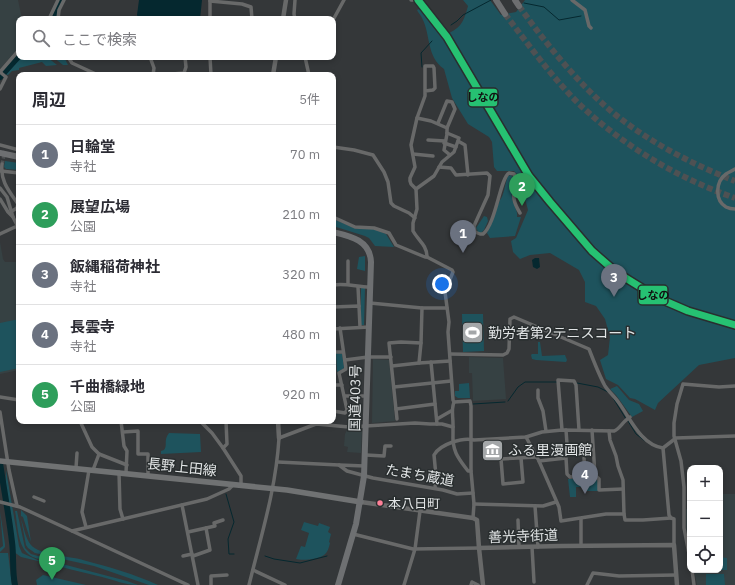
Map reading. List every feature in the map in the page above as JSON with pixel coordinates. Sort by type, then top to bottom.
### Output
[{"type":"highway","points":[[496,0],[505,14]]},
{"type":"highway","points":[[3,150],[16,156]]},
{"type":"highway","points":[[0,157],[16,160]]},
{"type":"highway","name":"国道403号","points":[[336,233],[360,241],[365,245],[371,256],[366,455],[364,476],[361,502],[338,585]]},
{"type":"main road","name":"長野上田線","points":[[0,461],[274,488],[361,502]]},
{"type":"street","points":[[50,16],[58,0]]},
{"type":"street","points":[[58,16],[59,10],[64,0]]},
{"type":"street","points":[[210,16],[210,0],[242,4],[251,7],[252,16]]},
{"type":"street","points":[[283,16],[286,0]]},
{"type":"street","points":[[294,16],[295,0]]},
{"type":"street","points":[[335,16],[344,0]]},
{"type":"street","points":[[572,0],[585,10],[589,26],[591,28]]},
{"type":"street","points":[[0,90],[6,77],[1,73],[16,54]]},
{"type":"street","points":[[70,60],[72,63],[92,72]]},
{"type":"street","points":[[151,60],[154,68],[153,72]]},
{"type":"street","points":[[184,72],[186,66],[185,60]]},
{"type":"street","points":[[210,60],[211,72]]},
{"type":"street","points":[[274,72],[276,60]]},
{"type":"street","points":[[306,60],[308,72]]},
{"type":"street","points":[[425,90],[433,90],[434,88],[433,66],[425,66],[425,90],[417,118],[412,145],[415,168],[410,178],[411,184],[416,189],[417,209],[412,227],[413,231],[423,243],[427,257]]},
{"type":"street","points":[[438,123],[447,101],[452,102],[455,108],[447,128],[444,151],[450,156]]},
{"type":"street","points":[[417,118],[438,123],[447,128]]},
{"type":"street","points":[[447,133],[459,138],[458,141],[465,145],[468,175]]},
{"type":"street","points":[[428,140],[445,142],[456,147]]},
{"type":"street","points":[[416,189],[434,176],[442,162],[454,152],[458,141]]},
{"type":"street","points":[[0,145],[3,150],[16,150]]},
{"type":"street","points":[[336,147],[354,150],[373,156],[387,179],[394,206],[409,212],[415,218]]},
{"type":"street","points":[[413,154],[433,156]]},
{"type":"street","points":[[2,164],[1,171],[4,183],[16,201]]},
{"type":"street","points":[[439,167],[450,168],[456,175],[487,173],[490,178],[488,195],[474,226],[475,232],[480,234],[486,232],[499,200],[506,176],[510,173],[514,174],[515,176],[513,197],[520,213]]},
{"type":"street","points":[[735,170],[725,174],[718,186],[720,201],[726,207],[735,209]]},
{"type":"street","points":[[1,171],[16,173]]},
{"type":"street","points":[[0,188],[7,197],[13,217]]},
{"type":"street","points":[[1,201],[16,222]]},
{"type":"street","points":[[12,211],[16,209]]},
{"type":"street","points":[[336,219],[355,227],[374,228],[389,233],[396,246],[427,257],[452,270],[453,272],[445,292],[449,322],[451,381],[454,402],[452,411],[453,442],[455,454],[468,471],[471,471]]},
{"type":"street","points":[[0,234],[16,227]]},
{"type":"street","points":[[348,261],[348,284]]},
{"type":"street","points":[[336,285],[348,284],[358,287],[370,287]]},
{"type":"street","points":[[358,287],[360,327]]},
{"type":"street","points":[[370,303],[422,308],[447,308]]},
{"type":"street","points":[[336,307],[359,306]]},
{"type":"street","points":[[419,363],[422,308]]},
{"type":"street","points":[[450,354],[503,355],[507,353],[509,349],[509,322],[510,319],[514,317],[589,349],[604,385],[628,419],[639,433],[658,447],[663,448]]},
{"type":"street","points":[[336,329],[369,327]]},
{"type":"street","points":[[336,412],[345,413],[348,410],[339,373],[346,369],[340,328]]},
{"type":"street","points":[[397,419],[389,343],[421,342]]},
{"type":"street","points":[[336,352],[343,352]]},
{"type":"street","points":[[345,360],[368,357],[391,357]]},
{"type":"street","points":[[392,366],[450,361]]},
{"type":"street","points":[[431,362],[437,419],[436,424]]},
{"type":"street","points":[[566,444],[558,382],[563,380],[575,383],[579,430]]},
{"type":"street","points":[[394,387],[451,381]]},
{"type":"street","points":[[687,542],[685,539],[684,487],[681,461],[677,444],[674,439],[677,404],[683,384],[719,387],[735,386]]},
{"type":"street","points":[[336,385],[342,385]]},
{"type":"street","points":[[538,390],[538,398],[543,411],[546,431]]},
{"type":"street","points":[[345,396],[367,396]]},
{"type":"street","points":[[0,398],[16,400]]},
{"type":"street","points":[[454,402],[470,402],[471,471],[474,504],[473,518]]},
{"type":"street","points":[[396,409],[435,404]]},
{"type":"street","points":[[437,419],[452,411]]},
{"type":"street","points":[[0,412],[17,506]]},
{"type":"street","points":[[435,488],[436,476],[434,455],[438,449],[453,442],[471,439],[526,437],[546,431],[609,431],[616,430],[628,419]]},
{"type":"street","points":[[279,438],[316,424],[349,427],[415,423],[436,424],[453,427]]},
{"type":"street","points":[[81,424],[92,447],[100,454],[127,465]]},
{"type":"street","points":[[122,424],[124,446],[128,451],[126,473]]},
{"type":"street","points":[[203,424],[212,433],[241,476],[241,485]]},
{"type":"street","points":[[222,448],[227,444],[226,424]]},
{"type":"street","points":[[249,585],[274,488],[278,462],[278,424]]},
{"type":"street","points":[[592,430],[595,475],[599,479],[599,490],[623,489]]},
{"type":"street","points":[[123,432],[138,431],[138,454],[148,454],[148,475]]},
{"type":"street","points":[[609,431],[610,440],[622,480],[622,501],[625,520],[684,518]]},
{"type":"street","points":[[663,448],[676,438],[735,436]]},
{"type":"street","points":[[526,437],[540,461],[559,507],[562,521],[606,514],[624,514]]},
{"type":"street","points":[[366,455],[384,456],[385,446],[391,446]]},
{"type":"street","points":[[663,448],[669,515],[673,518],[676,575],[678,585]]},
{"type":"street","points":[[76,468],[77,453]]},
{"type":"street","points":[[86,527],[82,512],[91,470],[100,454]]},
{"type":"street","points":[[521,458],[523,482],[503,484],[501,460],[521,458],[537,457]]},
{"type":"street","points":[[540,461],[566,458],[567,474],[570,477],[595,475]]},
{"type":"street","points":[[584,458],[585,476]]},
{"type":"street","points":[[278,462],[365,466]]},
{"type":"street","name":"たまち蔵道","points":[[339,465],[347,471],[364,476],[435,488],[457,494],[473,493]]},
{"type":"street","points":[[119,472],[120,509],[123,519]]},
{"type":"street","points":[[72,531],[207,499],[231,488],[234,484]]},
{"type":"street","points":[[34,497],[44,500]]},
{"type":"street","points":[[0,502],[17,506],[188,585]]},
{"type":"street","name":"善光寺街道","points":[[361,502],[473,518],[477,520],[479,548],[581,545],[674,545]]},
{"type":"street","points":[[474,504],[542,506],[556,502]]},
{"type":"street","points":[[182,505],[198,585]]},
{"type":"street","points":[[535,506],[538,547]]},
{"type":"street","points":[[404,585],[415,549],[420,511]]},
{"type":"street","points":[[581,519],[581,545]]},
{"type":"street","points":[[188,532],[215,526],[214,523],[222,520]]},
{"type":"street","points":[[518,520],[519,547]]},
{"type":"street","points":[[183,556],[204,553],[210,550],[206,528]]},
{"type":"street","points":[[353,534],[415,549],[479,548],[483,585]]},
{"type":"street","points":[[532,547],[534,582]]},
{"type":"street","points":[[252,570],[285,585]]},
{"type":"street","points":[[587,585],[593,573],[620,576],[676,575]]},
{"type":"street","points":[[692,573],[694,585]]},
{"type":"street","points":[[211,585],[211,576],[226,575]]},
{"type":"street","points":[[471,585],[472,582],[478,585]]},
{"type":"shaded area","points":[[0,0],[18,0],[21,16],[16,16],[16,50],[0,69]]},
{"type":"shaded area","points":[[139,0],[202,0],[200,16],[137,15]]},
{"type":"shaded area","points":[[463,0],[490,0],[501,15],[516,12],[525,0],[735,0],[735,358],[699,365],[658,403],[655,410],[635,399],[630,398],[618,385],[606,379],[600,360],[608,355],[610,337],[605,319],[596,306],[585,302],[585,282],[579,270],[550,253],[530,255],[520,259],[513,252],[511,241],[516,238],[528,210],[519,176],[514,171],[497,171],[494,167],[492,142],[489,137],[468,124],[452,98],[444,69],[434,58],[425,25],[417,10],[421,8],[443,36],[458,28],[463,21],[468,6]]},
{"type":"shaded area","points":[[17,60],[51,60],[57,65],[46,66],[42,62],[19,68],[19,70],[12,71],[8,75],[5,74]]},
{"type":"shaded area","points":[[57,60],[66,60],[68,65],[63,65]]},
{"type":"shaded area","points":[[5,161],[16,163],[16,170],[6,169],[4,167]]},
{"type":"shaded area","points":[[511,175],[514,178],[512,198],[517,212],[517,217],[521,217],[515,236],[490,238],[487,233],[503,196],[508,176]]},
{"type":"shaded area","points":[[484,216],[487,217],[488,221],[481,233],[478,232],[476,228]]},
{"type":"shaded area","points":[[336,220],[357,229],[374,229],[386,234],[394,247],[375,246],[369,238],[336,227]]},
{"type":"shaded area","points":[[0,242],[3,259],[5,262],[16,262],[16,371],[0,374]]},
{"type":"shaded area","points":[[365,256],[365,271],[357,269],[359,257]]},
{"type":"shaded area","points":[[539,258],[540,267],[537,269],[533,267],[532,260]]},
{"type":"shaded area","points":[[361,288],[365,288],[364,325],[361,325]]},
{"type":"shaded area","name":"勤労者第2テニスコート","points":[[462,314],[483,314],[484,351],[463,352]]},
{"type":"shaded area","points":[[16,320],[16,369],[0,372],[0,323]]},
{"type":"shaded area","points":[[538,342],[540,342],[542,356],[565,355],[567,360],[566,362],[532,359],[532,354],[538,354]]},
{"type":"shaded area","points":[[336,353],[342,354],[344,367],[337,372]]},
{"type":"shaded area","points":[[469,357],[503,358],[506,399],[473,401],[472,373],[469,373]]},
{"type":"shaded area","points":[[373,359],[389,360],[395,421],[372,423]]},
{"type":"shaded area","points":[[469,383],[470,398],[458,398],[455,396],[455,391],[459,391],[459,384]]},
{"type":"shaded area","points":[[617,386],[629,400],[639,404],[643,411],[632,417],[610,389]]},
{"type":"shaded area","points":[[348,428],[362,428],[361,453],[347,452],[348,447],[344,446],[345,434]]},
{"type":"shaded area","points":[[169,433],[200,434],[201,452],[161,454],[161,451],[165,448],[166,438]]},
{"type":"shaded area","points":[[6,470],[19,546],[22,553],[42,562],[21,557],[10,549],[5,500]]},
{"type":"shaded area","points":[[590,477],[591,481],[598,480],[598,491],[586,491],[586,487],[576,487],[576,497],[570,497],[568,479]]},
{"type":"shaded area","points":[[723,494],[735,494],[735,585],[697,585],[695,573],[723,573]]},
{"type":"shaded area","points":[[686,509],[687,509],[687,538]]},
{"type":"shaded area","points":[[21,510],[27,516],[31,542],[23,517],[21,516]]},
{"type":"shaded area","points":[[0,511],[5,547],[0,552],[0,548],[3,546]]},
{"type":"shaded area","points":[[15,511],[17,511],[25,548],[31,554],[47,560],[138,585],[124,583],[58,566],[31,556],[23,548]]},
{"type":"shaded area","points":[[21,519],[27,539],[31,545],[41,551],[112,568],[140,577],[158,585],[149,585],[94,566],[35,553],[26,545]]},
{"type":"shaded area","points":[[304,522],[318,526],[319,523],[330,527],[328,532],[331,534],[329,546],[324,555],[318,558],[303,560],[296,559],[301,546],[305,547],[309,533],[301,530]]},
{"type":"shaded area","points":[[0,553],[8,553],[12,585],[0,585]]},
{"type":"shaded area","points":[[723,557],[727,558],[727,570],[723,570]]},
{"type":"shaded area","points":[[706,574],[724,574],[725,585],[706,585]]},
{"type":"shaded area","points":[[43,575],[86,585],[37,585],[36,580]]},
{"type":"waterway","points":[[53,16],[61,0]]},
{"type":"waterway","points":[[451,25],[463,15],[491,0]]},
{"type":"waterway","points":[[524,3],[544,7],[559,20],[581,16]]},
{"type":"waterway","points":[[422,67],[421,53],[432,41]]},
{"type":"waterway","points":[[0,77],[16,59]]},
{"type":"waterway","points":[[508,401],[518,387],[525,382],[558,382]]},
{"type":"waterway","points":[[577,383],[598,387],[608,392]]},
{"type":"waterway","points":[[613,398],[626,419]]},
{"type":"waterway","points":[[473,404],[505,402]]},
{"type":"waterway","points":[[628,421],[636,434],[645,441]]},
{"type":"waterway","points":[[0,463],[12,542],[15,585]]},
{"type":"waterway","points":[[226,494],[234,522],[228,539],[229,554],[234,554]]},
{"type":"waterway","points":[[265,556],[300,563],[327,556]]},
{"type":"tunnel","points":[[519,6],[548,45],[570,70],[592,94],[618,117],[666,149],[735,181]]},
{"type":"tunnel","points":[[505,14],[558,82],[578,103],[613,133],[651,159],[671,170],[692,181],[735,198]]},
{"type":"tunnel","points":[[2,164],[5,151]]},
{"type":"transit line","name":"しなの","points":[[418,0],[447,37],[529,176],[592,251],[616,272],[658,298],[688,311],[735,325]]},
{"type":"place","name":"展望広場","points":[[522,206]]},
{"type":"place","name":"日輪堂","points":[[463,253]]},
{"type":"place","name":"飯縄稲荷神社","points":[[614,297]]},
{"type":"place","name":"勤労者第2テニスコート","points":[[473,333]]},
{"type":"place","name":"ふる里漫画館","points":[[492,450]]},
{"type":"place","name":"長雲寺","points":[[585,494]]},
{"type":"place","name":"本八日町","points":[[380,503]]},
{"type":"place","name":"千曲橋緑地","points":[[52,580]]}]
